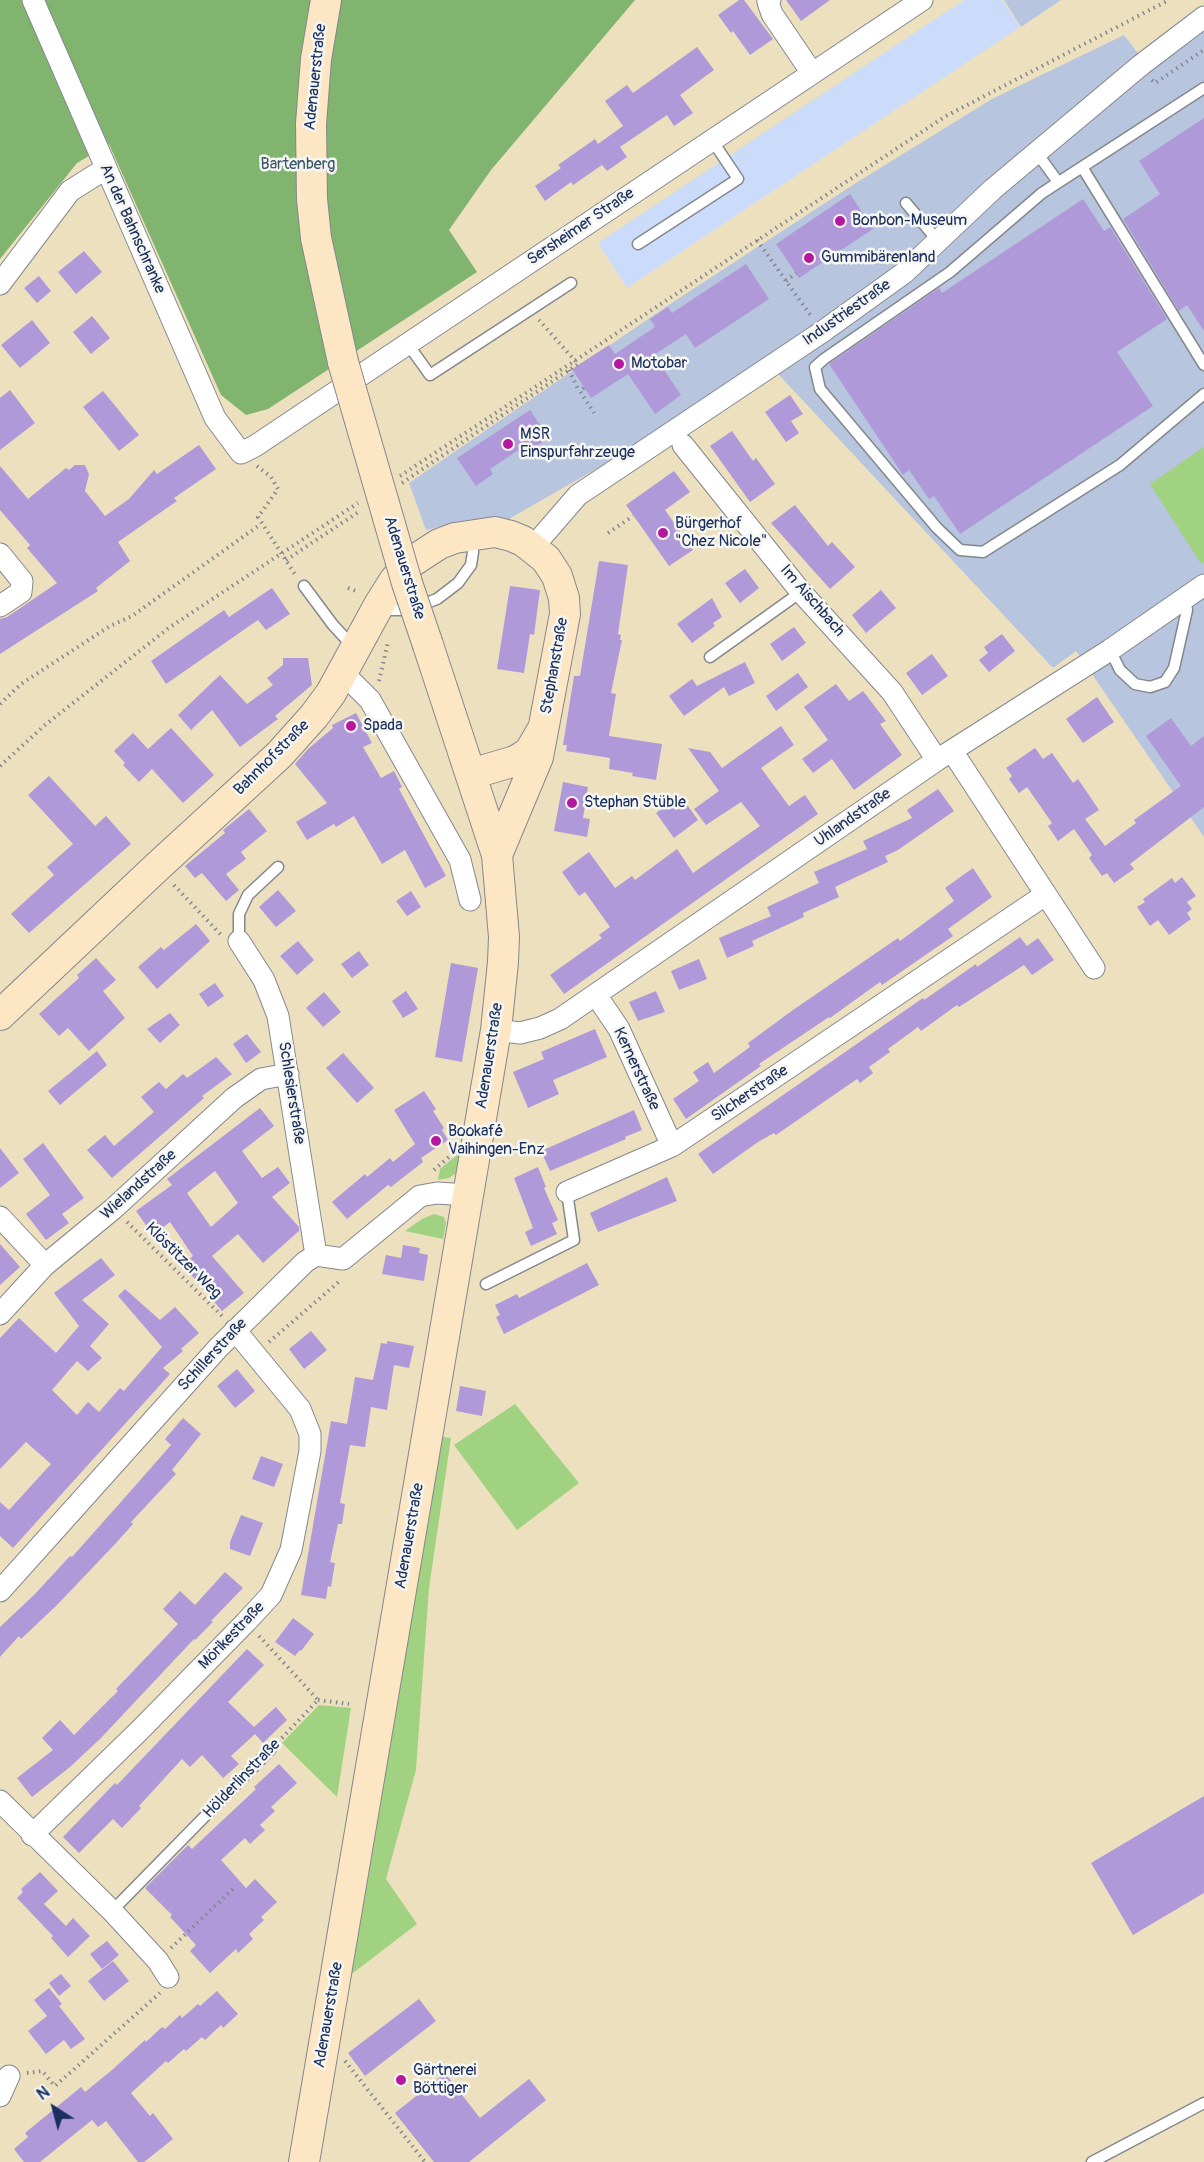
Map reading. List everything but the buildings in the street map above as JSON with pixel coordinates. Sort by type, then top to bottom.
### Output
[{"type":"main road","name":"Adenauerstraße","points":[[304,2162],[496,1030],[504,937],[497,855],[407,583],[343,362],[316,238],[312,199],[311,124],[316,59],[326,0]]},
{"type":"main road","name":"Bahnhofstraße","points":[[0,1015],[279,754],[314,717],[331,693],[357,644],[386,608],[394,581],[410,563],[439,544],[471,534],[495,532],[512,536],[533,547]]},
{"type":"main road","name":"Stephanstraße","points":[[497,855],[538,757],[565,614],[564,598],[557,576],[533,547]]},
{"type":"main road","points":[[471,774],[522,757],[537,741],[544,724]]},
{"type":"street","name":"An der Bahnschranke","points":[[33,0],[215,418],[241,453]]},
{"type":"street","points":[[770,0],[768,2],[772,14],[812,73]]},
{"type":"street","name":"Sersheimer Straße","points":[[241,453],[255,446],[922,0]]},
{"type":"street","name":"Industriestraße","points":[[533,547],[578,495],[822,332],[904,273],[993,189],[1141,65],[1204,17]]},
{"type":"street","points":[[0,284],[70,191],[105,169]]},
{"type":"street","name":"Im Aischbach","points":[[683,445],[801,592],[892,692],[944,755],[1045,895],[1094,968]]},
{"type":"street","points":[[0,554],[22,581],[21,592],[0,606]]},
{"type":"street","name":"Uhlandstraße","points":[[496,1030],[520,1033],[540,1028],[560,1019],[944,755],[1110,650],[1204,585]]},
{"type":"street","points":[[341,675],[351,681],[370,700],[460,860],[470,900]]},
{"type":"street","name":"Silcherstraße","points":[[567,1192],[672,1146],[1045,895]]},
{"type":"street","name":"Schlesierstraße","points":[[239,941],[264,980],[278,1016],[316,1255]]},
{"type":"street","name":"Kernerstraße","points":[[596,995],[619,1029],[672,1146]]},
{"type":"street","name":"Wielandstraße","points":[[0,1314],[45,1265],[113,1209],[234,1098],[261,1079],[288,1074]]},
{"type":"street","points":[[316,1255],[343,1259],[420,1196],[437,1192],[468,1195]]},
{"type":"street","points":[[0,1217],[45,1265]]},
{"type":"street","name":"Schillerstraße","points":[[0,1591],[235,1330],[305,1262],[316,1255]]},
{"type":"street","name":"Mörikestraße","points":[[32,1834],[139,1731],[246,1622],[271,1594],[291,1550],[310,1451],[310,1434],[300,1409],[235,1330]]},
{"type":"street","points":[[0,1802],[112,1911],[163,1969]]},
{"type":"street","points":[[0,2096],[9,2076]]},
{"type":"lane","points":[[1204,88],[1042,193],[950,272],[824,359],[815,368],[820,389],[945,536],[960,550],[983,552],[1120,465],[1204,394]]},
{"type":"lane","points":[[638,244],[738,179],[712,140]]},
{"type":"lane","points":[[1037,153],[1058,182]]},
{"type":"lane","points":[[1082,167],[1204,364]]},
{"type":"lane","points":[[906,203],[938,241]]},
{"type":"lane","points":[[407,343],[430,375],[571,283]]},
{"type":"lane","points":[[386,608],[407,610],[437,599],[458,583],[471,566],[473,552],[471,534]]},
{"type":"lane","points":[[304,586],[333,625],[346,639],[357,644]]},
{"type":"lane","points":[[710,657],[801,592]]},
{"type":"lane","points":[[1110,650],[1120,670],[1135,684],[1150,687],[1165,682],[1174,668],[1187,610],[1185,599]]},
{"type":"lane","points":[[239,941],[239,914],[248,895],[278,867]]},
{"type":"lane","name":"Silcherstraße","points":[[486,1284],[574,1240],[567,1192]]},
{"type":"lane","name":"Hölderlinstraße","points":[[112,1911],[271,1749]]},
{"type":"lane","points":[[1092,2162],[1204,2103]]},
{"type":"path","points":[[396,478],[946,116],[1169,0]]},
{"type":"path","points":[[757,240],[822,332]]},
{"type":"path","points":[[786,281],[796,273]]},
{"type":"path","points":[[398,486],[578,364],[531,310]]},
{"type":"path","points":[[569,370],[594,413]]},
{"type":"path","points":[[580,391],[584,388]]},
{"type":"path","points":[[241,453],[271,477],[278,489],[258,517],[304,586]]},
{"type":"path","points":[[0,766],[45,725],[170,627],[366,498]]},
{"type":"path","points":[[286,560],[370,504]]},
{"type":"path","points":[[608,533],[633,516]]},
{"type":"path","points":[[0,704],[29,679],[110,626],[132,616],[261,524]]},
{"type":"path","points":[[370,700],[378,688],[388,643],[386,608]]},
{"type":"path","points":[[179,890],[225,940],[239,941]]},
{"type":"path","name":"Klöstitzer Weg","points":[[113,1209],[235,1330]]},
{"type":"path","points":[[256,1354],[341,1280]]},
{"type":"path","points":[[267,1644],[318,1700],[349,1704]]},
{"type":"path","name":"Hölderlinstraße","points":[[271,1749],[318,1700]]},
{"type":"path","points":[[9,2076],[42,2071],[55,2086],[166,1987],[163,1969],[236,1886]]},
{"type":"path","points":[[323,2053],[345,2061],[425,2162]]},
{"type":"shaded area","points":[[964,0],[1002,0],[1020,27],[627,288],[598,243]]},
{"type":"shaded area","points":[[1004,0],[1061,0],[1021,27]]},
{"type":"shaded area","points":[[1204,28],[1204,837],[1076,651],[1053,668],[764,359],[608,462],[509,519],[468,520],[426,530],[409,483],[670,304],[859,181],[992,99],[1124,35],[1150,69]]},
{"type":"green space","name":"Bartenberg","points":[[0,0],[635,0],[491,170],[449,230],[477,272],[268,409],[246,415],[221,395],[109,144],[77,163],[0,259]]},
{"type":"green space","points":[[1204,447],[1204,562],[1201,564],[1150,484]]},
{"type":"green space","points":[[463,1150],[462,1166],[449,1178],[438,1180],[440,1169]]},
{"type":"green space","points":[[434,1214],[444,1217],[446,1223],[443,1239],[405,1231],[422,1219]]},
{"type":"green space","points":[[515,1404],[579,1483],[517,1530],[454,1445]]},
{"type":"green space","points":[[438,1436],[451,1438],[429,1588],[416,1770],[386,1879],[417,1924],[349,1976]]},
{"type":"green space","points":[[319,1705],[351,1708],[337,1797],[282,1743]]},
{"type":"place","name":"Bonbon-Museum","points":[[840,221]]},
{"type":"place","name":"Gummibärenland","points":[[809,258]]},
{"type":"place","name":"Motobar","points":[[619,364]]},
{"type":"place","name":"MSR Einspurfahrzeuge","points":[[508,444]]},
{"type":"place","name":"Bürgerhof \"Chez Nicole\"","points":[[663,533]]},
{"type":"place","name":"Spada","points":[[351,726]]},
{"type":"place","name":"Stephan Stüble","points":[[572,803]]},
{"type":"place","name":"Bookafé Vaihingen-Enz","points":[[436,1141]]},
{"type":"place","name":"Gärtnerei Böttiger","points":[[401,2080]]}]
